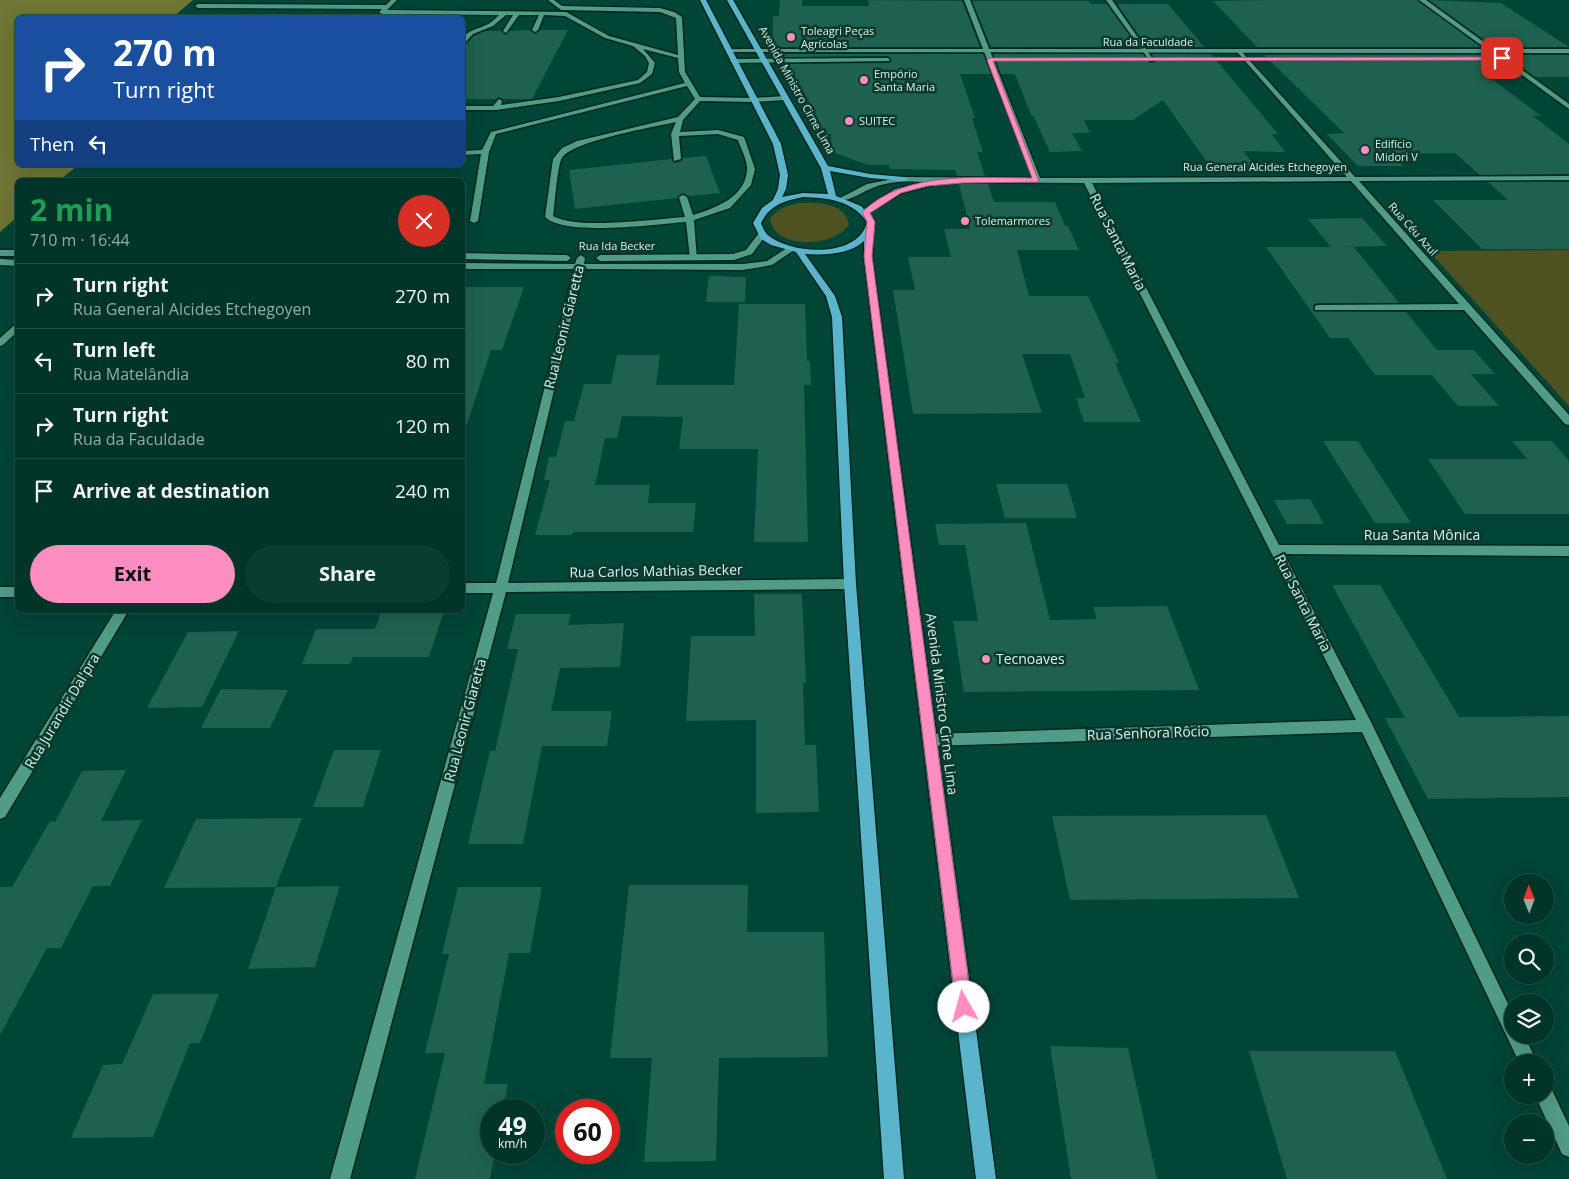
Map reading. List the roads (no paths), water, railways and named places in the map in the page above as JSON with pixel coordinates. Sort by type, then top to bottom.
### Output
[{"type":"main road","points":[[703,0],[732,62],[777,144],[782,158],[784,175],[782,189],[776,202]]},
{"type":"main road","name":"Avenida Ministro Cirne Lima","points":[[730,0],[825,168],[838,198]]},
{"type":"main road","points":[[825,168],[870,176],[904,179]]},
{"type":"main road","points":[[866,212],[856,204],[838,198],[803,195],[776,202],[762,212],[757,223],[762,235],[774,244],[795,250],[821,252],[842,249],[859,242],[869,233]]},
{"type":"main road","name":"Avenida Ministro Cirne Lima","points":[[866,212],[871,222],[868,256],[986,1179]]},
{"type":"main road","points":[[795,250],[830,296],[837,317],[850,584],[894,1179]]},
{"type":"street","points":[[385,10],[394,0]]},
{"type":"street","points":[[551,0],[566,14],[607,37],[680,57]]},
{"type":"street","points":[[967,0],[1037,180]]},
{"type":"street","points":[[1109,0],[1152,60]]},
{"type":"street","points":[[1422,0],[1569,107]]},
{"type":"street","points":[[198,3],[196,12],[385,10],[659,17]]},
{"type":"street","points":[[561,8],[660,10],[679,17],[682,72],[687,84],[698,99]]},
{"type":"street","points":[[465,40],[471,33],[491,25],[504,14]]},
{"type":"street","points":[[506,31],[517,14]]},
{"type":"street","points":[[535,30],[542,14]]},
{"type":"street","points":[[675,25],[680,30]]},
{"type":"street","points":[[465,108],[496,108],[559,99],[640,81],[650,73],[652,64],[647,55],[633,44]]},
{"type":"street","name":"Rua da Faculdade","points":[[728,51],[1146,52],[1238,56],[1569,52]]},
{"type":"street","name":"Rua Céu Azul","points":[[1238,56],[1246,60],[1569,422]]},
{"type":"street","points":[[1463,59],[1569,58]]},
{"type":"street","points":[[732,62],[763,60],[891,60]]},
{"type":"street","points":[[980,60],[1000,60]]},
{"type":"street","name":"Rua da Faculdade","points":[[1142,60],[1161,60]]},
{"type":"street","points":[[1246,60],[1256,60]]},
{"type":"street","points":[[474,221],[485,152],[494,133],[687,84]]},
{"type":"street","points":[[677,159],[675,134],[679,119],[698,99],[754,100],[785,98]]},
{"type":"street","points":[[496,108],[500,99]]},
{"type":"street","points":[[675,134],[717,132],[733,134],[742,139],[751,169],[747,186],[727,206],[690,218],[583,226],[559,223],[549,217],[557,159],[565,150],[580,143],[679,119]]},
{"type":"street","points":[[465,153],[485,152]]},
{"type":"street","name":"Rua General Alcides Etchegoyen","points":[[838,198],[870,186],[904,179],[1569,178]]},
{"type":"street","name":"Rua General Alcides Etchegoyen","points":[[866,212],[898,191],[927,184],[962,180]]},
{"type":"street","name":"Rua Santa Maria","points":[[1086,180],[1366,726],[1504,1013]]},
{"type":"street","points":[[683,197],[690,218],[694,258]]},
{"type":"street","name":"Rua Ida Becker","points":[[465,256],[580,262],[734,256],[749,252],[762,235]]},
{"type":"street","points":[[465,266],[580,262],[743,267],[769,263],[795,250]]},
{"type":"street","points":[[0,253],[15,253]]},
{"type":"street","points":[[0,262],[15,263]]},
{"type":"street","name":"Rua Leonir Giaretta","points":[[340,1179],[501,588],[580,262]]},
{"type":"street","points":[[1318,308],[1466,307]]},
{"type":"street","points":[[0,343],[15,328]]},
{"type":"street","name":"Rua Santa Mônica","points":[[1276,549],[1569,551]]},
{"type":"street","name":"Rua Carlos Mathias Becker","points":[[465,588],[850,584]]},
{"type":"street","points":[[0,592],[15,592]]},
{"type":"street","name":"Rua Jurandir Dal'pra","points":[[0,812],[121,613]]},
{"type":"street","name":"Rua Senhora Rôcio","points":[[931,740],[1366,726]]},
{"type":"street","points":[[1548,1104],[1569,1147]]},
{"type":"place","name":"Toleagri Peças Agrícolas","points":[[791,37]]},
{"type":"place","name":"Empório Santa Maria","points":[[864,80]]},
{"type":"place","name":"SUITEC","points":[[849,121]]},
{"type":"place","name":"Edifício Midori V","points":[[1365,150]]},
{"type":"place","name":"Tolemarmores","points":[[965,221]]},
{"type":"place","name":"Tecnoaves","points":[[986,659]]}]
